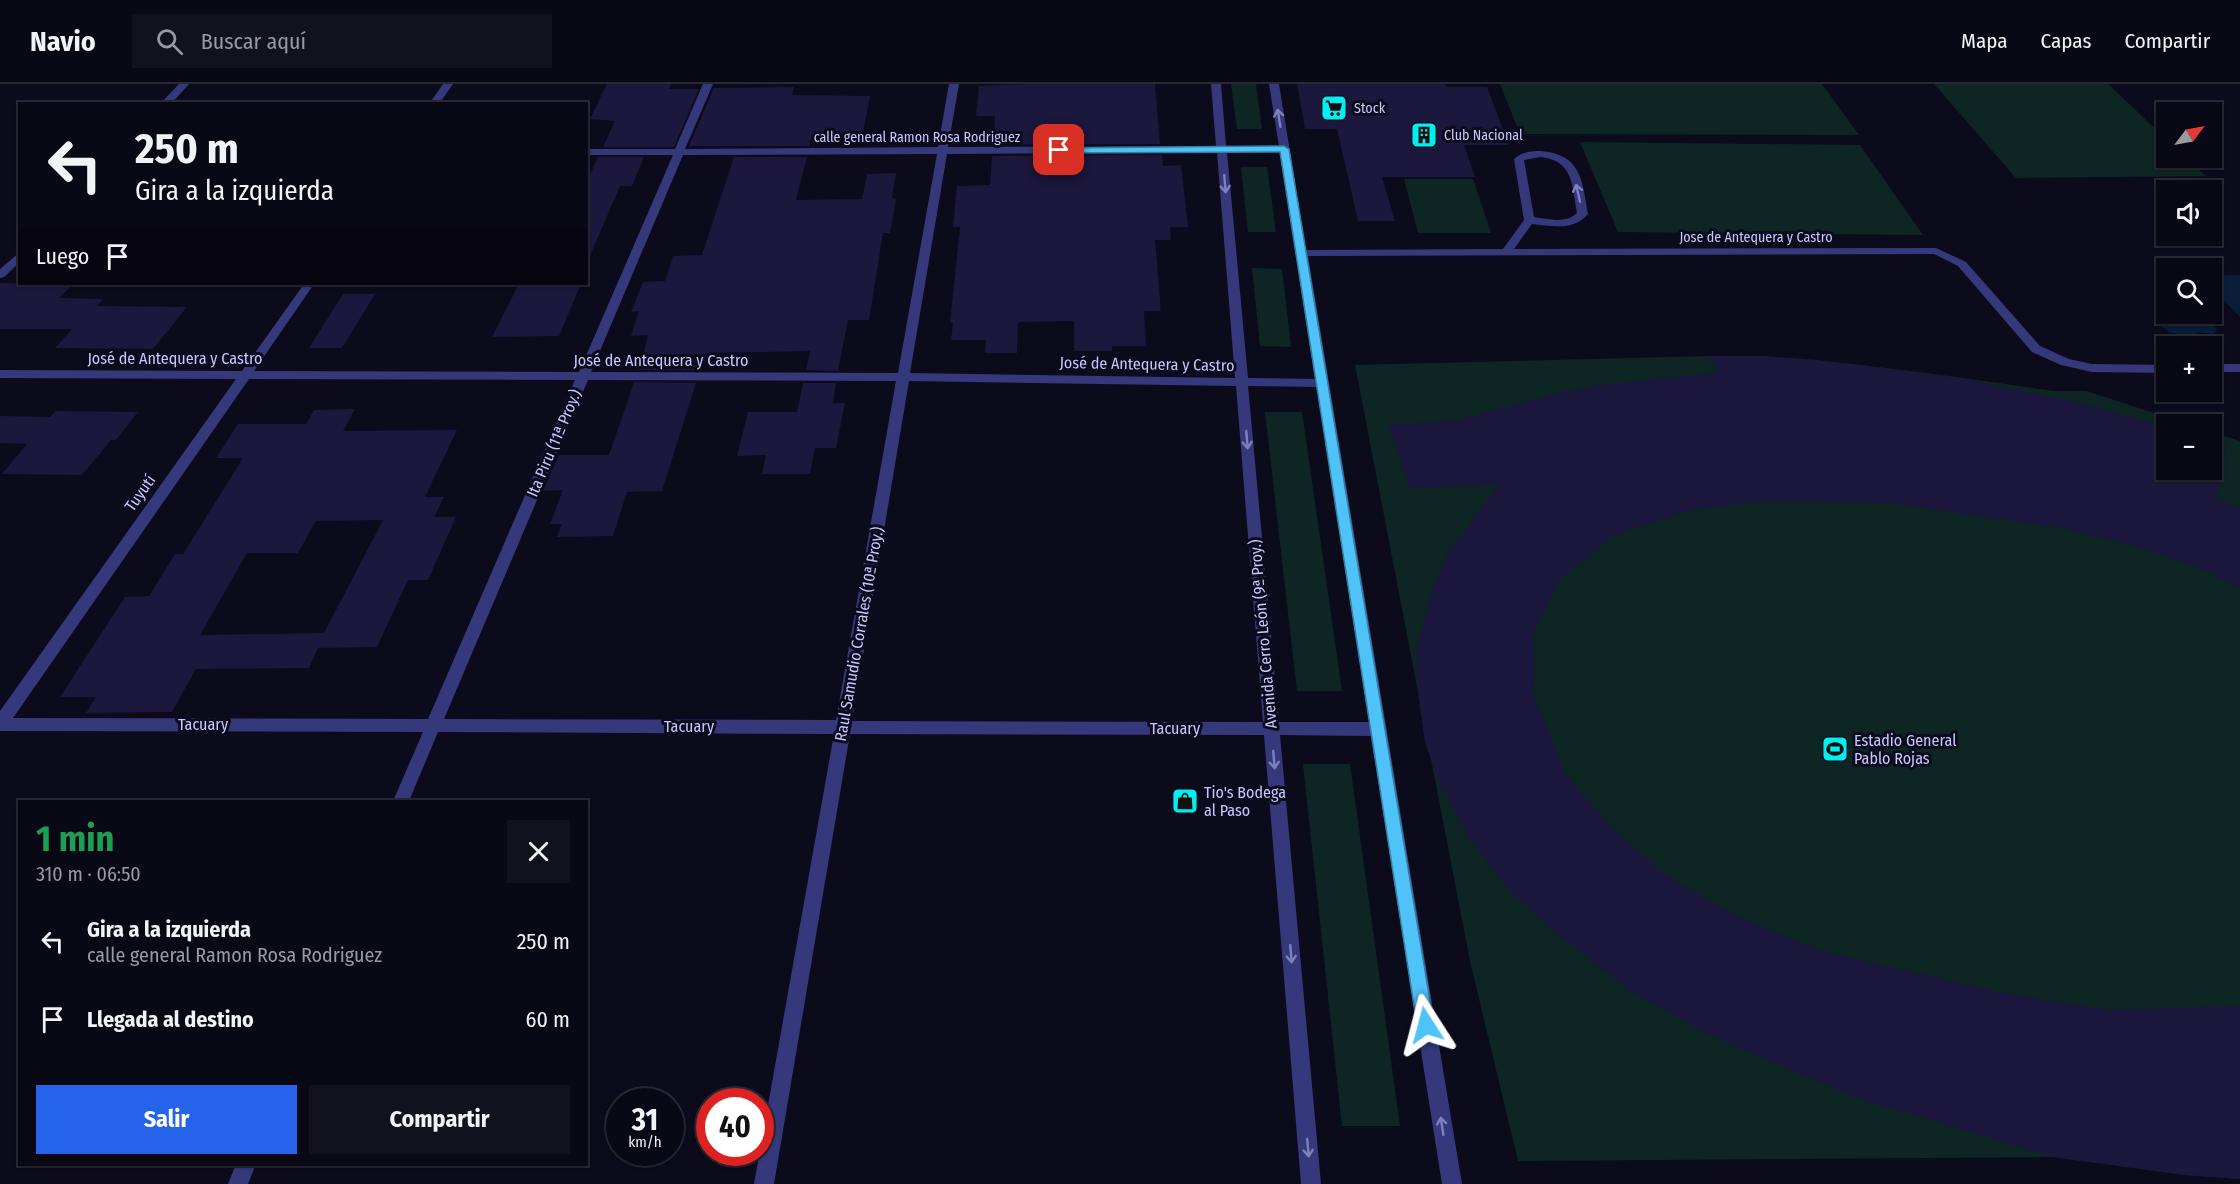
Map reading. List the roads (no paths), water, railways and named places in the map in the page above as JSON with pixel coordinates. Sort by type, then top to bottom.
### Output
[{"type":"street","points":[[167,102],[184,84]]},
{"type":"street","points":[[436,102],[448,84]]},
{"type":"street","name":"Ita Piru (11ª Proy.)","points":[[401,800],[708,84]]},
{"type":"street","name":"Raul Samudio Corrales (10ª Proy.)","points":[[764,1184],[954,84]]},
{"type":"street","name":"Avenida Cerro León (9ª Proy.)","points":[[1216,84],[1311,1184]]},
{"type":"street","points":[[1274,84],[1452,1184]]},
{"type":"street","name":"calle general Ramon Rosa Rodriguez","points":[[588,152],[1284,149]]},
{"type":"street","points":[[1506,253],[1529,220],[1519,159],[1535,154],[1556,156],[1565,160],[1572,165],[1583,214],[1580,219],[1571,223],[1529,220]]},
{"type":"street","name":"Jose de Antequera y Castro","points":[[1301,253],[1936,251],[1962,264],[2036,350],[2065,363],[2092,368],[2156,369]]},
{"type":"street","points":[[0,276],[18,257]]},
{"type":"street","name":"Tuyutí","points":[[0,724],[308,285]]},
{"type":"street","points":[[2222,369],[2240,368]]},
{"type":"street","name":"José de Antequera y Castro","points":[[0,374],[903,377],[1322,383]]},
{"type":"street","name":"Tacuary","points":[[0,724],[1378,729]]},
{"type":"street","points":[[237,1184],[245,1166]]},
{"type":"water","points":[[2222,275],[2240,275],[2240,317],[2222,298]]},
{"type":"water","points":[[2161,324],[2213,324],[2217,330],[2213,334],[2198,332],[2193,336],[2184,336],[2170,332]]},
{"type":"place","name":"Stock","points":[[1334,108]]},
{"type":"place","name":"Club Nacional","points":[[1424,135]]},
{"type":"place","name":"Estadio General Pablo Rojas","points":[[1835,749]]},
{"type":"place","name":"Tio's Bodega al Paso","points":[[1185,801]]}]
